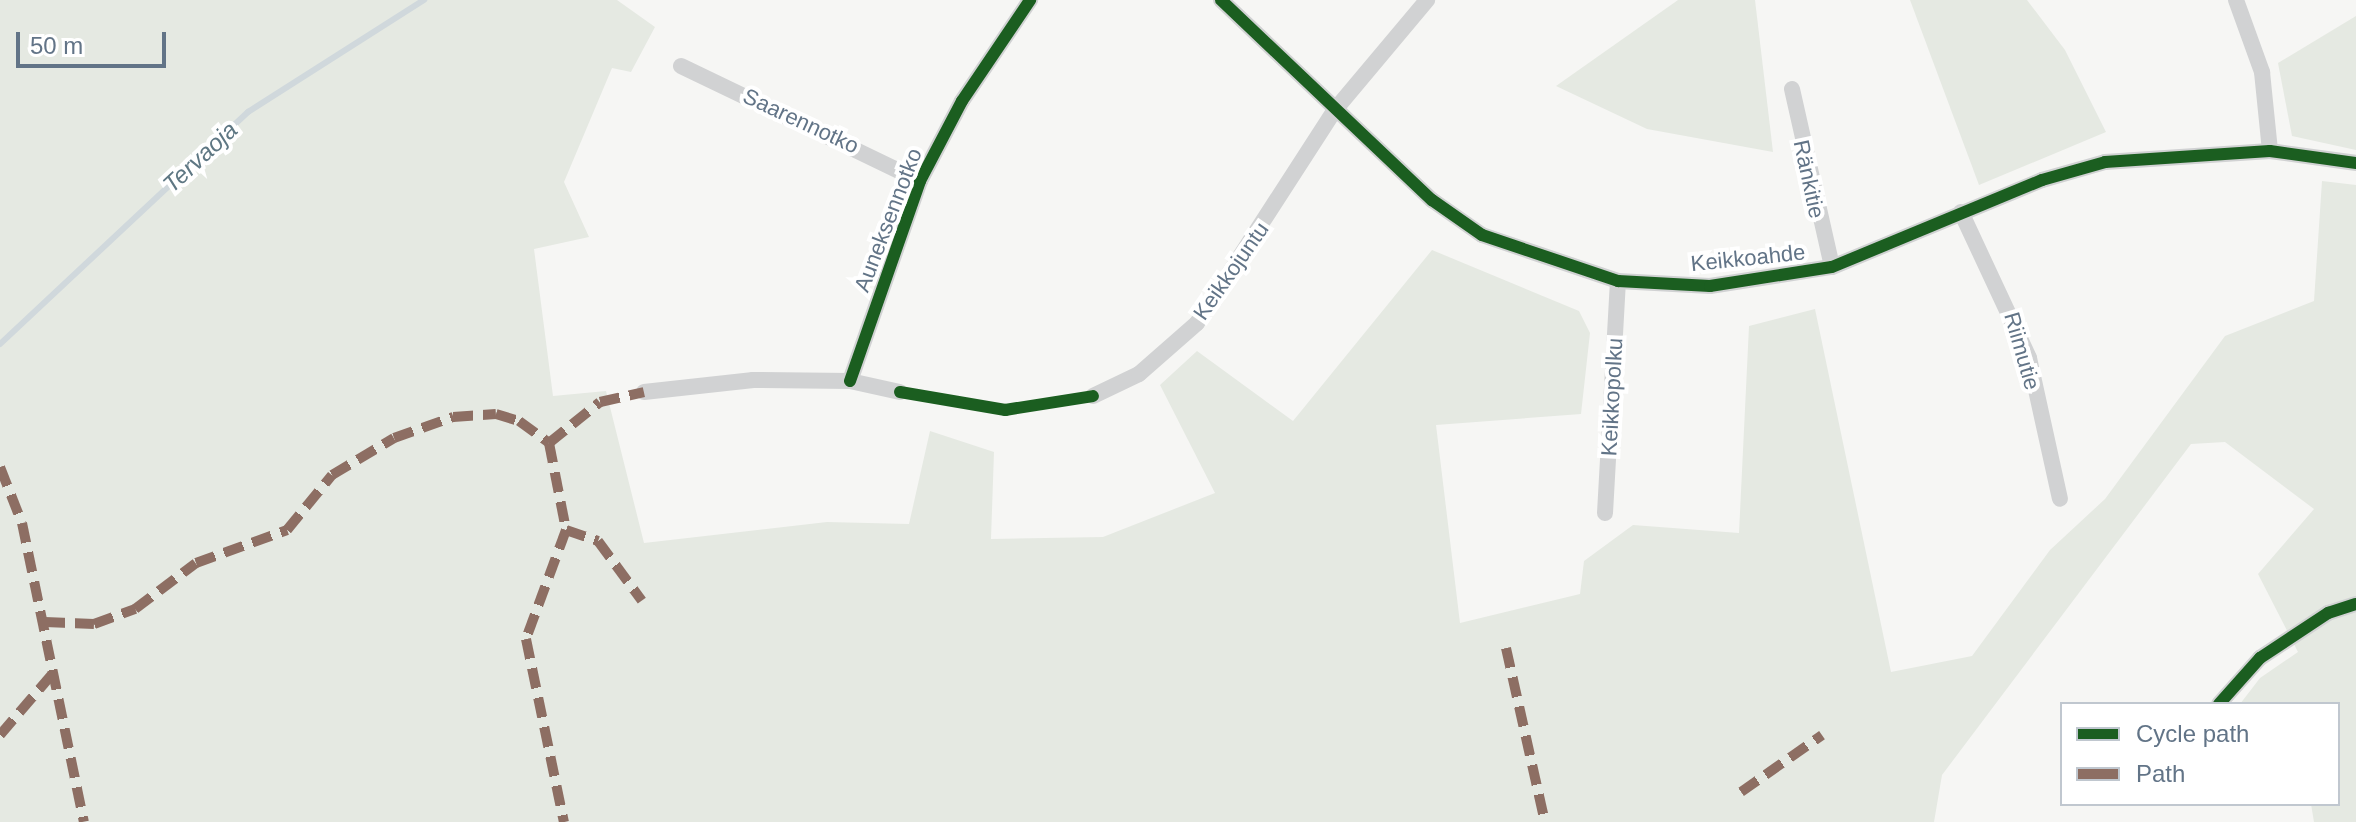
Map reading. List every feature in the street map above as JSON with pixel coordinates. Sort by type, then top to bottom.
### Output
[{"type":"street","name":"Auneksennotko","points":[[850,381],[920,181],[962,101],[1030,0]]},
{"type":"street","name":"Keikkoahde","points":[[1221,0],[1334,111],[1482,235],[1618,281],[1710,286],[1832,267],[1961,212],[2105,162],[2270,151],[2356,163]]},
{"type":"street","name":"Keikkojuntu","points":[[1093,396],[1139,374],[1197,323],[1334,111],[1427,0]]},
{"type":"street","points":[[2236,0],[2262,72],[2270,151]]},
{"type":"street","name":"Saarennotko","points":[[681,66],[920,181]]},
{"type":"street","name":"Ränkitie","points":[[1792,89],[1832,267]]},
{"type":"street","name":"Riimutie","points":[[1961,212],[2029,358],[2060,499]]},
{"type":"street","name":"Keikkopolku","points":[[1605,513],[1618,281]]},
{"type":"street","points":[[644,392],[753,380],[850,381],[900,392]]},
{"type":"street","points":[[2221,702],[2260,658],[2328,613],[2356,604]]},
{"type":"shaded area","points":[[0,0],[617,0],[655,27],[631,72],[612,68],[564,182],[589,237],[534,249],[553,396],[606,391],[644,543],[827,522],[909,524],[930,431],[994,452],[991,539],[1103,537],[1215,493],[1160,385],[1197,351],[1293,421],[1432,250],[1579,311],[1590,333],[1581,414],[1436,425],[1460,623],[1580,594],[1584,561],[1633,525],[1739,533],[1749,326],[1815,309],[1891,672],[1972,656],[2050,550],[2105,499],[2225,336],[2314,301],[2322,181],[2356,185],[2356,822],[2314,822],[2311,806],[2340,806],[2340,702],[2242,702],[2260,678],[2298,652],[2258,574],[2314,509],[2225,442],[2191,444],[1942,775],[1934,822],[0,822]]},
{"type":"shaded area","points":[[1678,0],[1755,0],[1773,152],[1647,129],[1556,86]]},
{"type":"shaded area","points":[[1910,0],[2027,0],[2065,50],[2106,132],[1979,185]]},
{"type":"shaded area","points":[[2356,16],[2356,150],[2292,136],[2278,63]]},
{"type":"waterway","name":"Tervaoja","points":[[0,344],[248,112],[424,0]]},
{"type":"marked path","points":[[549,443],[600,402],[644,392]]},
{"type":"marked path","points":[[45,622],[94,624],[135,609],[196,563],[287,530],[332,475],[394,438],[453,417],[496,414],[519,421],[549,443],[566,530],[526,639],[564,822]]},
{"type":"marked path","points":[[0,467],[22,523],[84,822]]},
{"type":"marked path","points":[[566,530],[598,541],[642,601]]},
{"type":"marked path","points":[[1506,648],[1545,822]]},
{"type":"marked path","points":[[0,735],[54,672]]},
{"type":"marked path","points":[[1741,792],[1822,735]]},
{"type":"cycle path","points":[[850,381],[920,181],[962,101],[1030,0]]},
{"type":"cycle path","points":[[1221,0],[1432,200],[1482,235],[1618,281],[1710,286],[1832,267],[2042,180],[2105,162],[2270,151],[2356,163]]},
{"type":"cycle path","points":[[900,392],[1005,410],[1093,396]]},
{"type":"cycle path","points":[[2221,702],[2260,658],[2328,613],[2356,604]]}]
